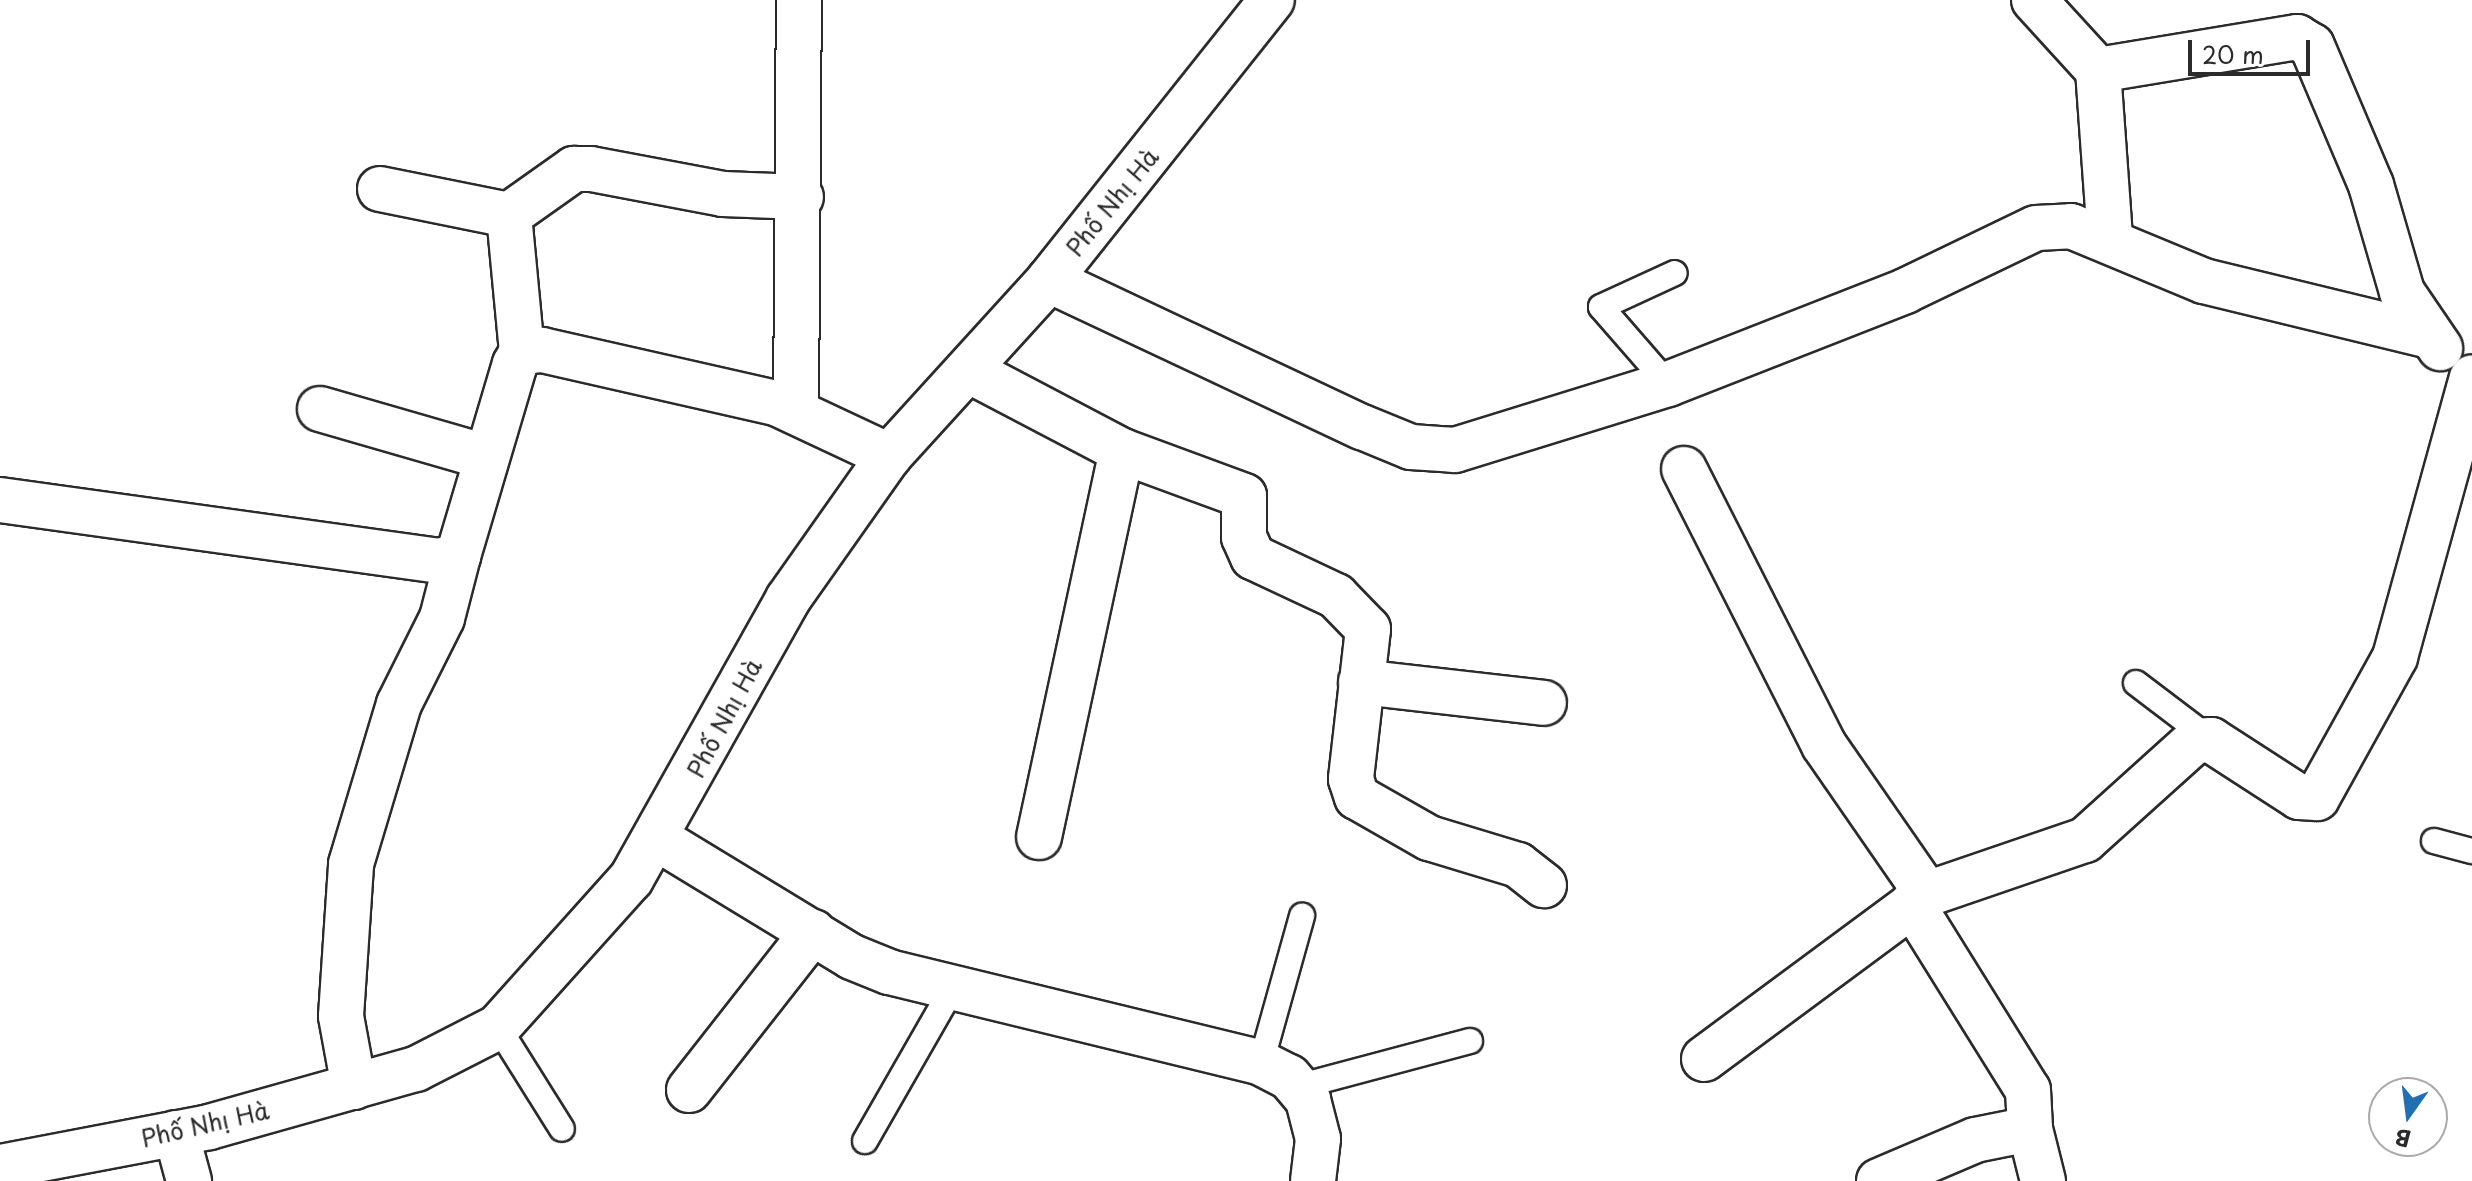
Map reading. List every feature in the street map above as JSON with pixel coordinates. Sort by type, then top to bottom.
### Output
[{"type":"street","points":[[796,411],[801,197],[799,0]]},
{"type":"street","name":"Phố Nhị Hà","points":[[0,1167],[176,1133],[354,1087],[416,1069],[498,1027],[553,974],[658,839],[788,599],[889,456],[1049,280],[1272,0]]},
{"type":"street","points":[[2034,0],[2098,70],[2110,239]]},
{"type":"street","points":[[1704,1059],[1920,899],[2070,849],[2150,787],[2195,741],[2211,740],[2299,797],[2317,798],[2332,781],[2395,657],[2472,376],[2425,335],[2402,292],[2371,185],[2312,46],[2297,37],[2098,70]]},
{"type":"street","points":[[380,189],[509,215],[574,169],[723,194],[801,197]]},
{"type":"street","points":[[354,1087],[341,1016],[351,864],[399,704],[442,618],[486,457],[522,352],[509,215]]},
{"type":"street","points":[[1049,280],[1411,447],[1455,450],[1668,384],[1905,291],[2036,228],[2071,226],[2110,239],[2204,281],[2425,335]]},
{"type":"street","points":[[522,352],[542,350],[796,411],[889,456]]},
{"type":"street","points":[[968,370],[1122,451],[1244,496],[1244,537],[1253,557],[1336,596],[1368,629],[1351,779],[1357,797],[1429,838],[1518,865],[1544,885]]},
{"type":"street","points":[[320,409],[486,457]]},
{"type":"street","points":[[1039,837],[1122,451]]},
{"type":"street","points":[[1684,469],[1824,745],[1920,899],[2028,1090],[2030,1129],[2043,1181]]},
{"type":"street","points":[[0,500],[349,551],[440,561],[458,556]]},
{"type":"street","points":[[1361,682],[1544,703]]},
{"type":"street","points":[[658,839],[852,957],[952,989],[1261,1063],[1297,1087],[1318,1139],[1313,1181]]},
{"type":"street","points":[[689,1090],[813,932]]},
{"type":"street","points":[[1879,1181],[1975,1140],[2030,1129]]},
{"type":"street","points":[[176,1133],[189,1181]]},
{"type":"lane","points":[[1668,384],[1601,307],[1675,273]]},
{"type":"lane","points":[[2136,683],[2211,740]]},
{"type":"lane","points":[[2434,841],[2472,851]]},
{"type":"lane","points":[[1261,1063],[1302,916]]},
{"type":"lane","points":[[865,1141],[952,989]]},
{"type":"lane","points":[[498,1027],[562,1129]]},
{"type":"lane","points":[[1297,1087],[1470,1041]]}]
